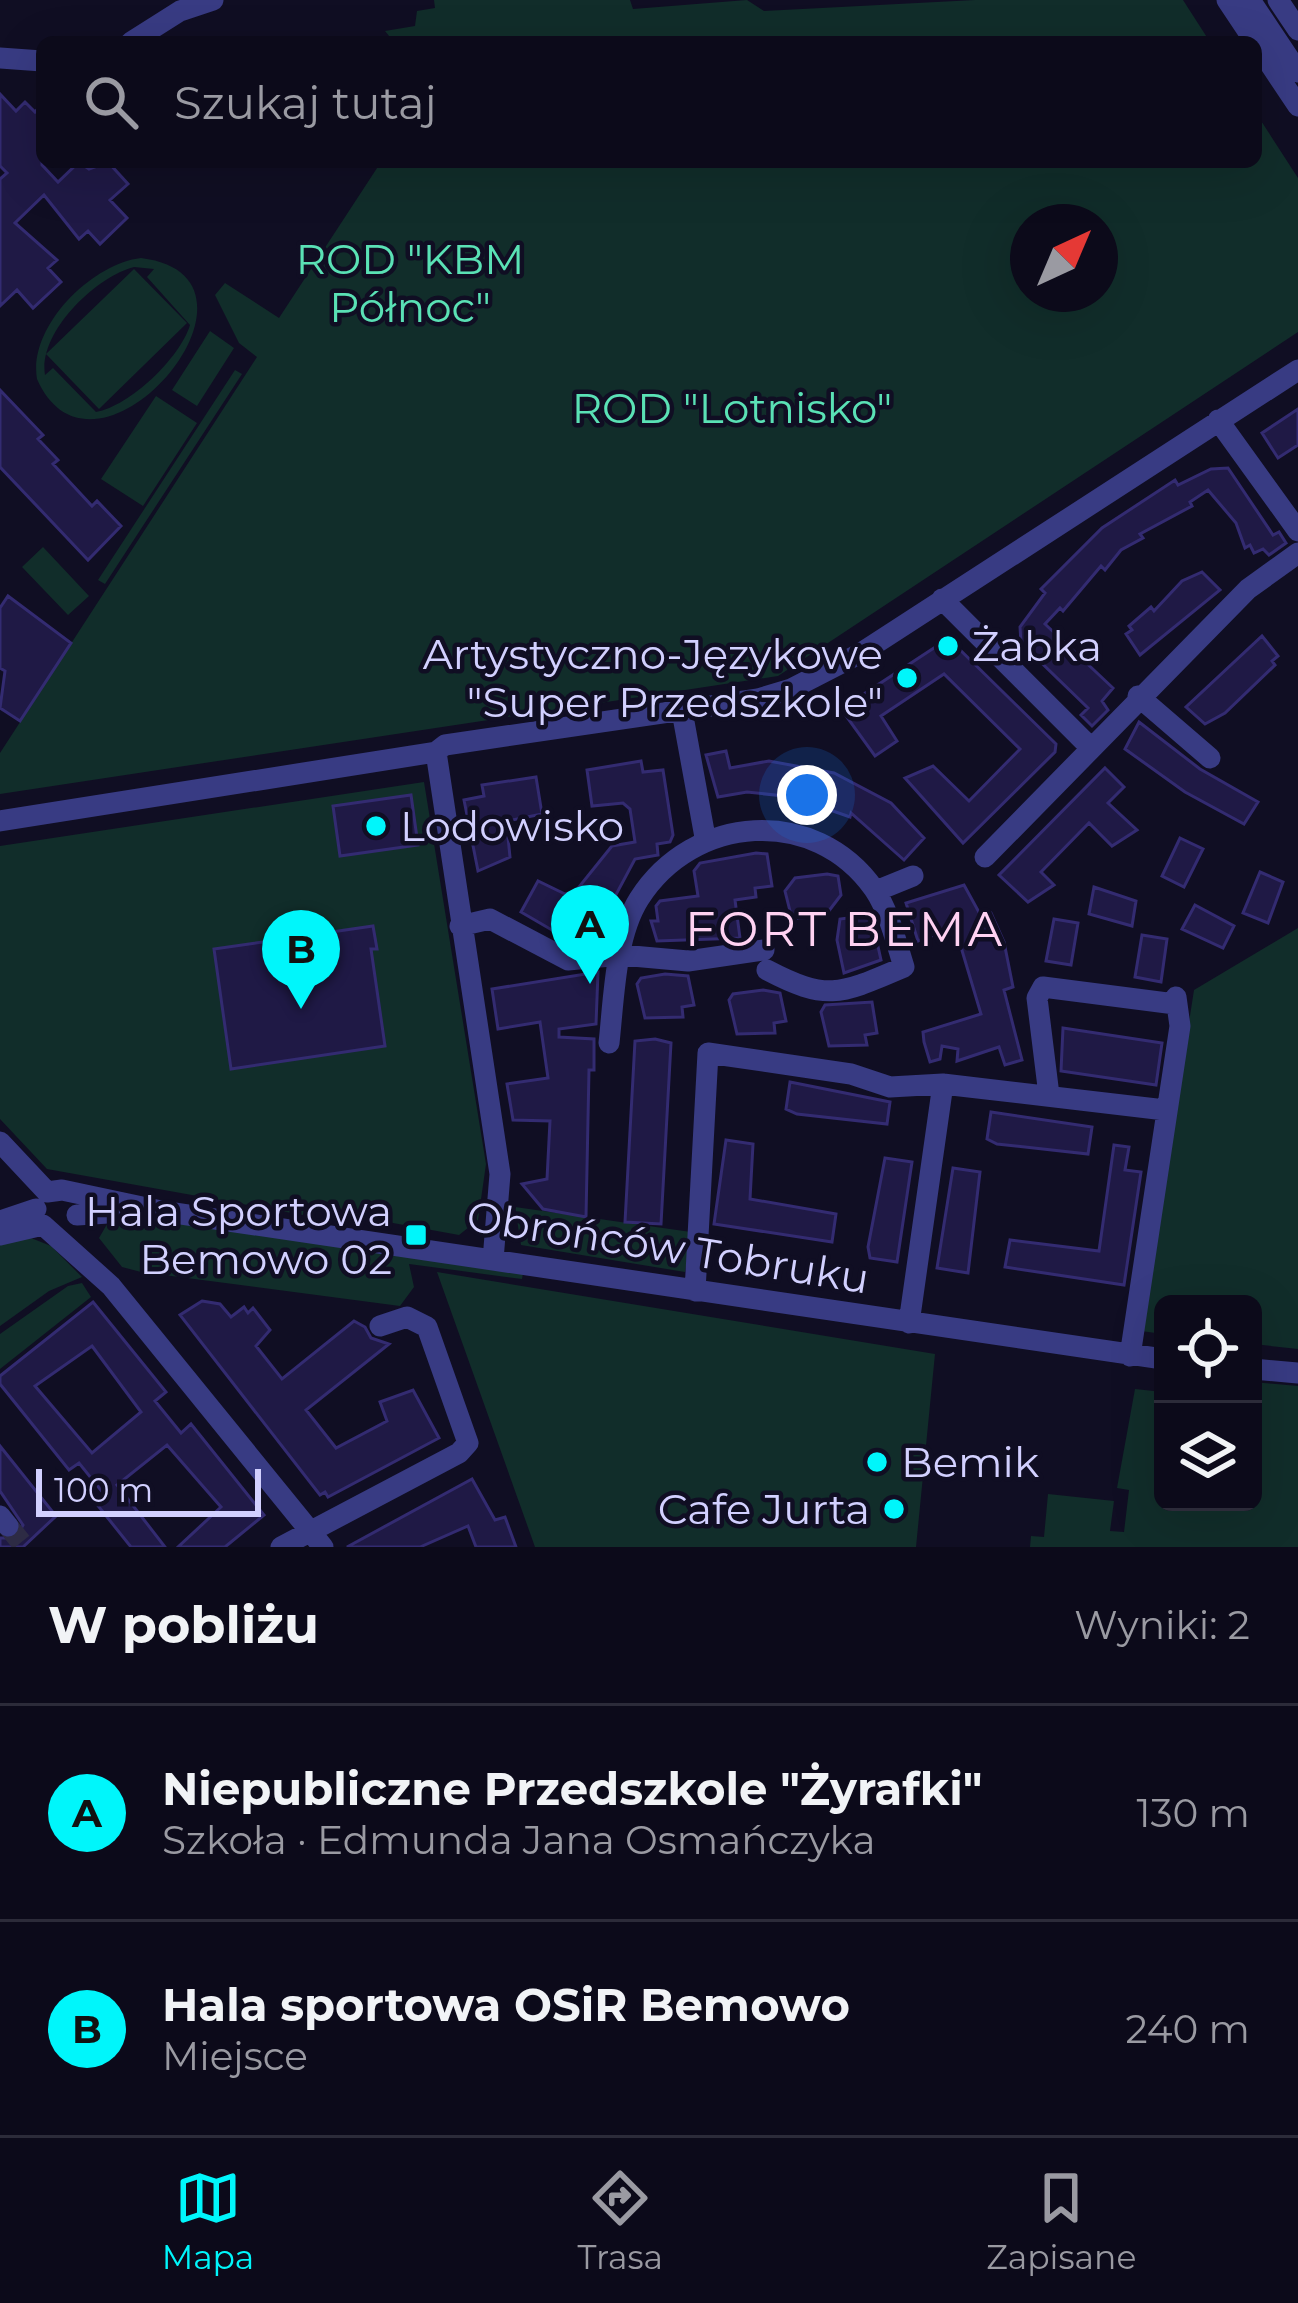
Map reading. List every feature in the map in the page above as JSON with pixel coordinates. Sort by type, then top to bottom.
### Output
[{"type":"street","points":[[140,36],[180,11],[213,0]]},
{"type":"street","points":[[1227,0],[1251,36]]},
{"type":"street","points":[[1250,0],[1298,72]]},
{"type":"street","points":[[1278,0],[1298,30]]},
{"type":"street","points":[[1262,52],[1298,106]]},
{"type":"street","points":[[0,58],[36,61]]},
{"type":"street","points":[[0,820],[211,783],[436,752],[445,745],[682,711],[791,689],[835,669],[1298,370]]},
{"type":"street","points":[[1218,420],[1298,532]]},
{"type":"street","points":[[985,857],[1247,589],[1298,553]]},
{"type":"street","points":[[943,599],[1089,746]]},
{"type":"street","points":[[1138,697],[1210,758]]},
{"type":"street","points":[[682,711],[705,837]]},
{"type":"street","points":[[436,752],[500,1174],[493,1260]]},
{"type":"street","points":[[460,926],[490,919],[568,960],[621,955],[688,961],[765,960],[813,994],[859,986],[904,967],[876,891],[821,846],[792,835],[760,829],[705,837],[661,872],[640,898],[621,955],[609,1043]]},
{"type":"street","points":[[876,891],[913,876]]},
{"type":"street","points":[[1049,1095],[1037,983],[1175,1000],[1180,1026],[1130,1355]]},
{"type":"street","points":[[695,1291],[708,1053],[851,1074],[890,1087],[943,1084],[1165,1110]]},
{"type":"street","points":[[909,1323],[943,1084]]},
{"type":"street","points":[[0,1142],[106,1281],[317,1539]]},
{"type":"street","name":"Obrońców Tobruku","points":[[0,1221],[57,1212],[161,1211],[1154,1358]]},
{"type":"street","name":"Obrońców Tobruku","points":[[0,1235],[57,1212]]},
{"type":"street","points":[[281,1547],[317,1539],[459,1454],[469,1443],[427,1327],[407,1317],[380,1325]]},
{"type":"street","points":[[1262,1370],[1298,1373]]},
{"type":"green space","points":[[434,0],[630,0],[633,9],[747,0],[764,11],[975,0],[1183,0],[1206,36],[389,36],[385,31],[415,26],[417,11],[435,8]]},
{"type":"green space","name":"ROD \"Lotnisko\"","points":[[1262,122],[1298,178],[1298,332],[778,676],[0,794],[0,753],[257,357],[239,343],[215,295],[225,283],[279,318],[377,168],[1262,168]]},
{"type":"green space","points":[[141,258],[183,274],[197,303],[190,339],[168,375],[135,404],[99,418],[64,412],[37,379],[42,339],[67,301],[102,272]],"holes":[[[134,267],[154,269],[147,277],[190,325],[176,352],[152,379],[124,401],[96,412],[53,368],[45,375],[50,342],[72,309],[103,282]]]},
{"type":"green space","points":[[134,269],[187,323],[99,409],[46,354]]},
{"type":"green space","points":[[210,331],[234,348],[197,406],[172,390]]},
{"type":"green space","points":[[235,370],[242,374],[105,584],[98,580]]},
{"type":"green space","points":[[156,396],[197,423],[143,506],[101,479]]},
{"type":"green space","points":[[43,547],[89,596],[68,615],[22,567]]},
{"type":"green space","points":[[424,782],[486,1164],[478,1220],[459,1235],[371,1219],[372,1214],[307,1205],[303,1215],[47,1169],[0,1119],[0,846]]},
{"type":"green space","points":[[1298,928],[1298,1349],[1262,1345],[1262,1295],[1154,1295],[1154,1333],[1141,1331],[1194,990]]},
{"type":"green space","points":[[515,1207],[691,1232],[685,1272],[521,1245]]},
{"type":"green space","points":[[110,1219],[177,1223],[523,1273],[522,1279],[409,1264],[414,1287],[400,1306],[122,1267],[99,1238]]},
{"type":"green space","points":[[31,1238],[51,1246],[82,1277],[49,1291],[0,1326],[0,1241]]},
{"type":"green space","points":[[437,1272],[935,1354],[916,1547],[535,1547]]},
{"type":"green space","points":[[82,1283],[91,1297],[0,1369],[0,1334],[68,1286]]},
{"type":"green space","points":[[1262,1383],[1298,1386],[1298,1547],[1030,1547],[1031,1536],[1044,1537],[1048,1494],[1114,1501],[1110,1531],[1124,1532],[1129,1490],[1117,1488],[1135,1389],[1154,1391],[1154,1511],[1262,1511]]},
{"type":"building","points":[[0,94],[16,111],[25,102],[36,111],[36,168],[45,168],[58,182],[73,168],[113,168],[128,184],[110,200],[127,218],[100,244],[88,231],[79,239],[44,195],[15,223],[57,260],[48,268],[61,282],[33,308],[17,290],[0,306],[0,179],[7,173],[0,166]]},
{"type":"building","points":[[0,390],[43,435],[38,439],[58,460],[53,464],[92,506],[97,501],[121,526],[88,560],[0,467]]},
{"type":"building","points":[[1298,409],[1298,445],[1278,458],[1262,433]]},
{"type":"building","points":[[1228,468],[1273,535],[1279,532],[1286,543],[1269,555],[1263,549],[1254,553],[1250,545],[1245,548],[1236,523],[1208,490],[1190,502],[1192,506],[1140,534],[1143,538],[1121,550],[1105,570],[1101,566],[1063,611],[1060,608],[1045,624],[1113,688],[1102,701],[1108,710],[1092,726],[1081,715],[1088,708],[1021,643],[1020,627],[1045,593],[1041,589],[1102,528],[1175,480],[1178,485],[1211,469]]},
{"type":"building","points":[[1202,572],[1220,590],[1140,655],[1126,634],[1132,630],[1129,626],[1151,607],[1154,611],[1182,581]]},
{"type":"building","points":[[8,596],[71,643],[20,721],[0,708],[5,671],[0,668],[0,608]]},
{"type":"building","points":[[1262,636],[1278,656],[1272,661],[1275,665],[1225,713],[1205,724],[1186,707]]},
{"type":"building","points":[[943,642],[952,642],[1056,744],[1055,752],[963,843],[905,778],[933,766],[969,801],[1020,749],[944,674],[881,716],[897,741],[875,756],[841,709]]},
{"type":"building","points":[[1139,722],[1200,769],[1258,802],[1244,824],[1185,792],[1125,749]]},
{"type":"building","points":[[726,751],[730,768],[769,761],[834,773],[891,803],[924,838],[904,860],[851,813],[850,817],[793,797],[747,792],[718,797],[706,755]]},
{"type":"building","points":[[641,761],[643,772],[663,770],[673,835],[670,842],[657,844],[658,855],[635,859],[596,932],[586,926],[576,944],[521,912],[538,881],[565,894],[575,892],[612,846],[635,842],[630,809],[623,803],[592,806],[587,770]]},
{"type":"building","points":[[1105,768],[1124,787],[1108,803],[1137,830],[1112,846],[1089,823],[1041,872],[1054,885],[1028,902],[999,875]]},
{"type":"building","points":[[536,777],[542,814],[512,820],[507,827],[510,857],[478,871],[464,800],[484,796],[482,785]]},
{"type":"building","name":"Lodowisko","points":[[411,795],[418,845],[340,856],[333,806]]},
{"type":"building","points":[[1180,838],[1203,849],[1184,887],[1162,876]]},
{"type":"building","points":[[767,854],[772,886],[755,888],[756,897],[735,900],[740,938],[657,941],[651,921],[658,921],[656,906],[660,901],[698,896],[694,871],[700,863]]},
{"type":"building","points":[[1260,872],[1283,882],[1268,923],[1243,913]]},
{"type":"building","points":[[838,876],[841,895],[825,916],[792,919],[785,891],[795,878]]},
{"type":"building","points":[[964,885],[981,916],[991,913],[1004,942],[1013,987],[1004,990],[1022,1060],[1005,1065],[999,1047],[957,1061],[958,1049],[942,1046],[940,1059],[930,1062],[924,1042],[923,1032],[981,1014],[955,927],[918,941],[906,903]]},
{"type":"building","points":[[1094,887],[1136,901],[1132,926],[1089,914]]},
{"type":"building","points":[[1195,905],[1234,926],[1223,948],[1182,929]]},
{"type":"building","points":[[871,915],[881,960],[844,973],[837,940],[840,919]]},
{"type":"building","points":[[1054,919],[1078,923],[1071,965],[1046,961]]},
{"type":"building","points":[[373,926],[377,949],[371,949],[385,1046],[231,1069],[214,949]]},
{"type":"building","points":[[1142,935],[1167,939],[1161,982],[1135,977]]},
{"type":"building","points":[[598,972],[596,1024],[559,1029],[559,1037],[594,1039],[594,1070],[589,1070],[586,1217],[543,1209],[522,1184],[547,1179],[550,1121],[513,1120],[507,1084],[548,1078],[540,1022],[498,1029],[492,989]]},
{"type":"building","points":[[688,976],[694,1005],[682,1007],[683,1017],[645,1018],[637,984],[641,978]]},
{"type":"building","points":[[780,993],[786,1021],[774,1023],[775,1033],[737,1034],[729,1000],[733,994]]},
{"type":"building","points":[[872,1002],[877,1033],[865,1035],[867,1045],[829,1046],[821,1012],[825,1005]]},
{"type":"building","points":[[1063,1028],[1162,1043],[1156,1085],[1061,1071]]},
{"type":"building","points":[[635,1041],[671,1043],[661,1224],[625,1222]]},
{"type":"building","points":[[790,1082],[890,1102],[887,1124],[797,1114],[786,1109]]},
{"type":"building","points":[[991,1112],[1092,1127],[1088,1154],[997,1144],[987,1139]]},
{"type":"building","points":[[726,1140],[753,1144],[750,1199],[836,1214],[832,1242],[714,1224]]},
{"type":"building","points":[[1114,1145],[1129,1147],[1125,1170],[1141,1172],[1124,1285],[1005,1267],[1010,1240],[1099,1251]]},
{"type":"building","points":[[885,1158],[912,1162],[897,1262],[870,1258],[868,1247]]},
{"type":"building","points":[[953,1168],[980,1172],[968,1273],[937,1268]]},
{"type":"building","points":[[202,1301],[220,1304],[231,1317],[244,1307],[248,1313],[253,1308],[270,1330],[256,1346],[282,1379],[354,1321],[371,1338],[389,1344],[306,1410],[336,1448],[387,1421],[380,1402],[413,1390],[439,1438],[328,1497],[325,1492],[320,1495],[180,1315]]},
{"type":"building","points":[[93,1302],[166,1392],[155,1401],[181,1433],[191,1424],[264,1515],[225,1547],[178,1547],[221,1507],[167,1445],[117,1485],[165,1547],[131,1547],[95,1502],[104,1494],[79,1463],[69,1470],[0,1384],[0,1376]],"holes":[[[92,1346],[141,1412],[92,1453],[35,1386]]]},
{"type":"building","points":[[0,1446],[56,1516],[23,1547],[0,1547],[0,1538],[16,1538],[23,1525],[0,1491]]},
{"type":"building","points":[[472,1479],[495,1520],[505,1517],[516,1547],[476,1547],[468,1526],[420,1547],[347,1547]]},
{"type":"tunnel","points":[[8,1526],[25,1547]]},
{"type":"place","name":"Żabka","points":[[948,646]]},
{"type":"place","name":"Artystyczno-Językowe \"Super Przedszkole\"","points":[[907,678]]},
{"type":"place","name":"Lodowisko","points":[[376,826]]},
{"type":"place","name":"Niepubliczne Przedszkole \"Żyrafki\"","points":[[590,984]]},
{"type":"place","name":"Hala sportowa OSiR Bemowo","points":[[301,1009]]},
{"type":"place","name":"Hala Sportowa Bemowo 02","points":[[416,1235]]},
{"type":"place","name":"Bemik","points":[[877,1462]]},
{"type":"place","name":"Cafe Jurta","points":[[894,1509]]},
{"type":"district","name":"FORT BEMA","points":[[845,929]]},
{"type":"park label","name":"ROD \"KBM Północ\"","points":[[410,283]]}]
